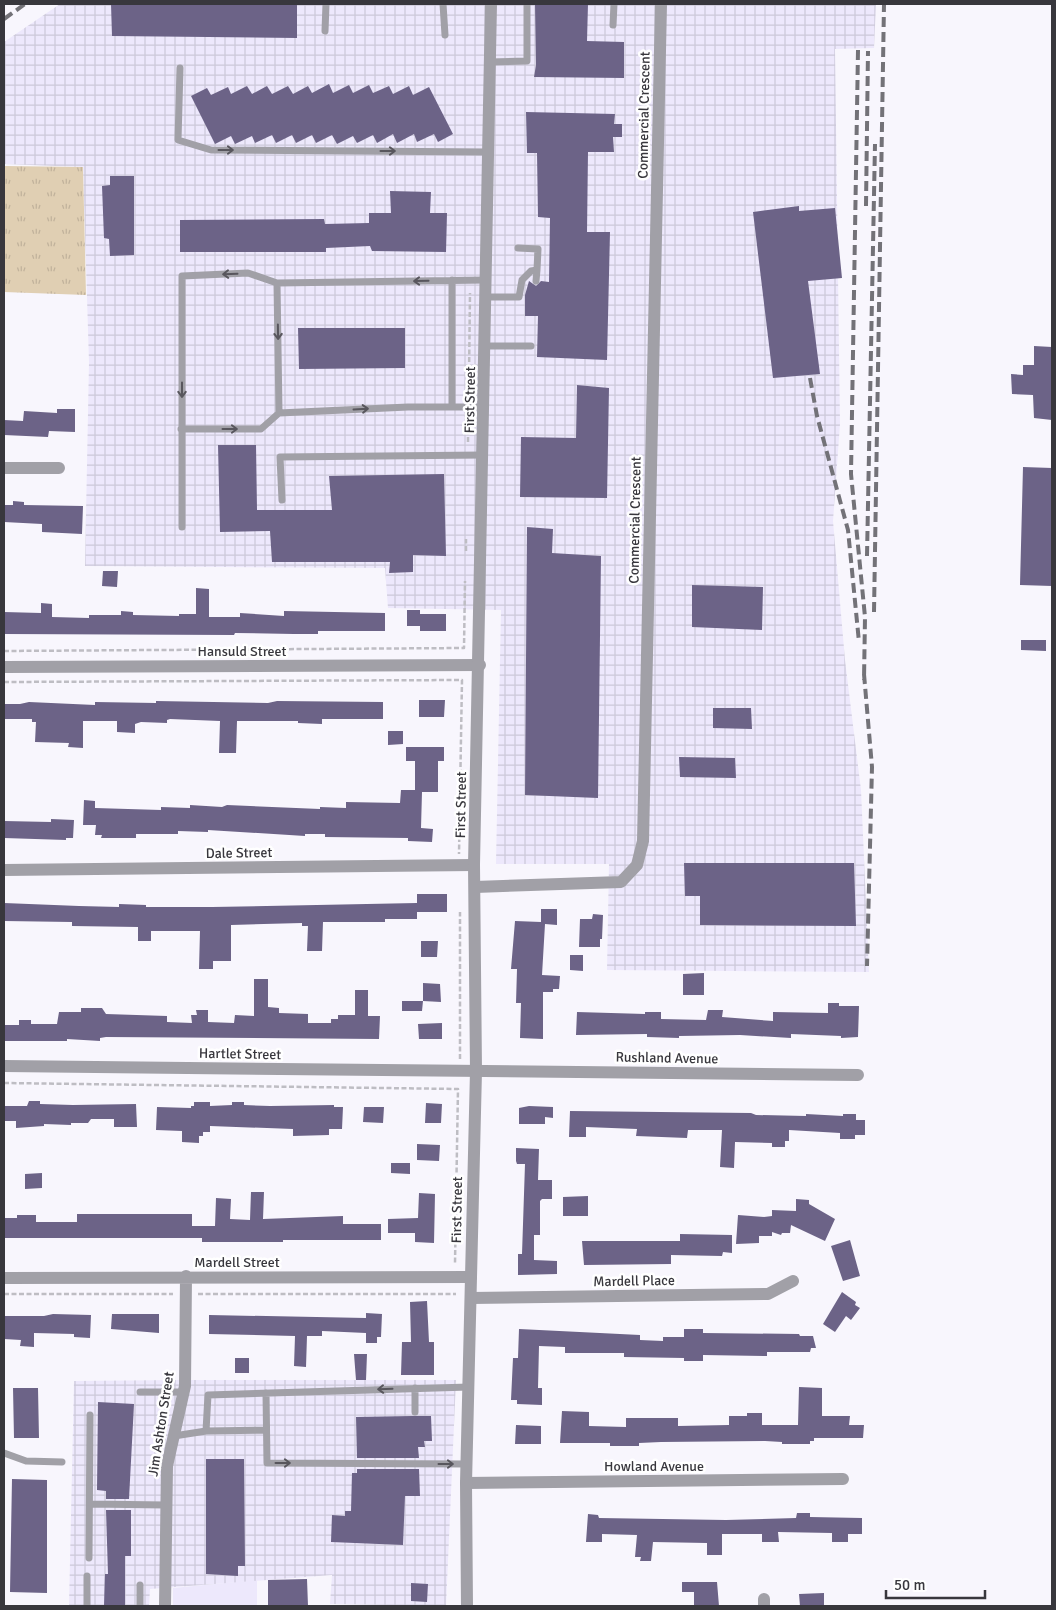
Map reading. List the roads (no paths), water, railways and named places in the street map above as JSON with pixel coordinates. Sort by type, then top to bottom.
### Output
[{"type":"street","name":"First Street","points":[[467,1606],[466,1464],[472,1298],[470,1277],[476,1071],[474,866],[480,665],[491,4]]},
{"type":"street","name":"Commercial Crescent","points":[[474,887],[621,882],[637,865],[643,841],[661,4]]},
{"type":"street","points":[[4,468],[59,468]]},
{"type":"street","name":"Hansuld Street","points":[[4,668],[480,665]]},
{"type":"street","name":"Dale Street","points":[[4,870],[474,866]]},
{"type":"street","name":"Hartlet Street","points":[[4,1066],[476,1071]]},
{"type":"street","name":"Rushland Avenue","points":[[476,1071],[858,1076]]},
{"type":"street","name":"Mardell Street","points":[[4,1278],[186,1276],[470,1277]]},
{"type":"street","name":"Jim Ashton Street","points":[[165,1606],[167,1466],[184,1392],[186,1276]]},
{"type":"street","name":"Mardell Place","points":[[472,1298],[768,1294],[793,1281]]},
{"type":"street","name":"Howland Avenue","points":[[466,1483],[843,1479]]},
{"type":"lane","points":[[325,31],[326,4]]},
{"type":"lane","points":[[443,4],[445,36]]},
{"type":"lane","points":[[489,62],[527,61],[527,4]]},
{"type":"lane","points":[[613,25],[614,4]]},
{"type":"lane","points":[[180,68],[178,140],[212,150],[488,152]]},
{"type":"lane","points":[[518,248],[538,249],[536,281]]},
{"type":"lane","points":[[486,297],[522,297],[522,280],[532,271],[537,270]]},
{"type":"lane","points":[[182,527],[182,276],[248,273],[277,284],[487,280]]},
{"type":"lane","points":[[452,280],[452,407]]},
{"type":"lane","points":[[277,284],[279,413]]},
{"type":"lane","points":[[486,346],[531,346]]},
{"type":"lane","points":[[181,429],[262,429],[279,413],[484,407]]},
{"type":"lane","points":[[282,500],[280,457],[484,455]]},
{"type":"lane","points":[[206,1431],[208,1395],[469,1387]]},
{"type":"lane","points":[[415,1388],[415,1412]]},
{"type":"lane","points":[[140,1392],[184,1392]]},
{"type":"lane","points":[[266,1393],[268,1463],[466,1464]]},
{"type":"lane","points":[[89,1558],[90,1415]]},
{"type":"lane","points":[[174,1436],[206,1431],[266,1430]]},
{"type":"lane","points":[[4,1453],[26,1461],[62,1462]]},
{"type":"lane","points":[[90,1504],[166,1505]]},
{"type":"lane","points":[[87,1576],[87,1606]]},
{"type":"lane","points":[[140,1585],[140,1606]]},
{"type":"railway","points":[[4,19],[25,4]]},
{"type":"railway","points":[[874,612],[884,4]]},
{"type":"railway","points":[[858,50],[851,474],[865,617],[864,680]]},
{"type":"railway","points":[[866,206],[868,51]]},
{"type":"railway","points":[[867,556],[875,144]]},
{"type":"railway","points":[[810,378],[817,416],[848,530],[859,642]]},
{"type":"railway","points":[[864,674],[872,767],[867,966]]}]
